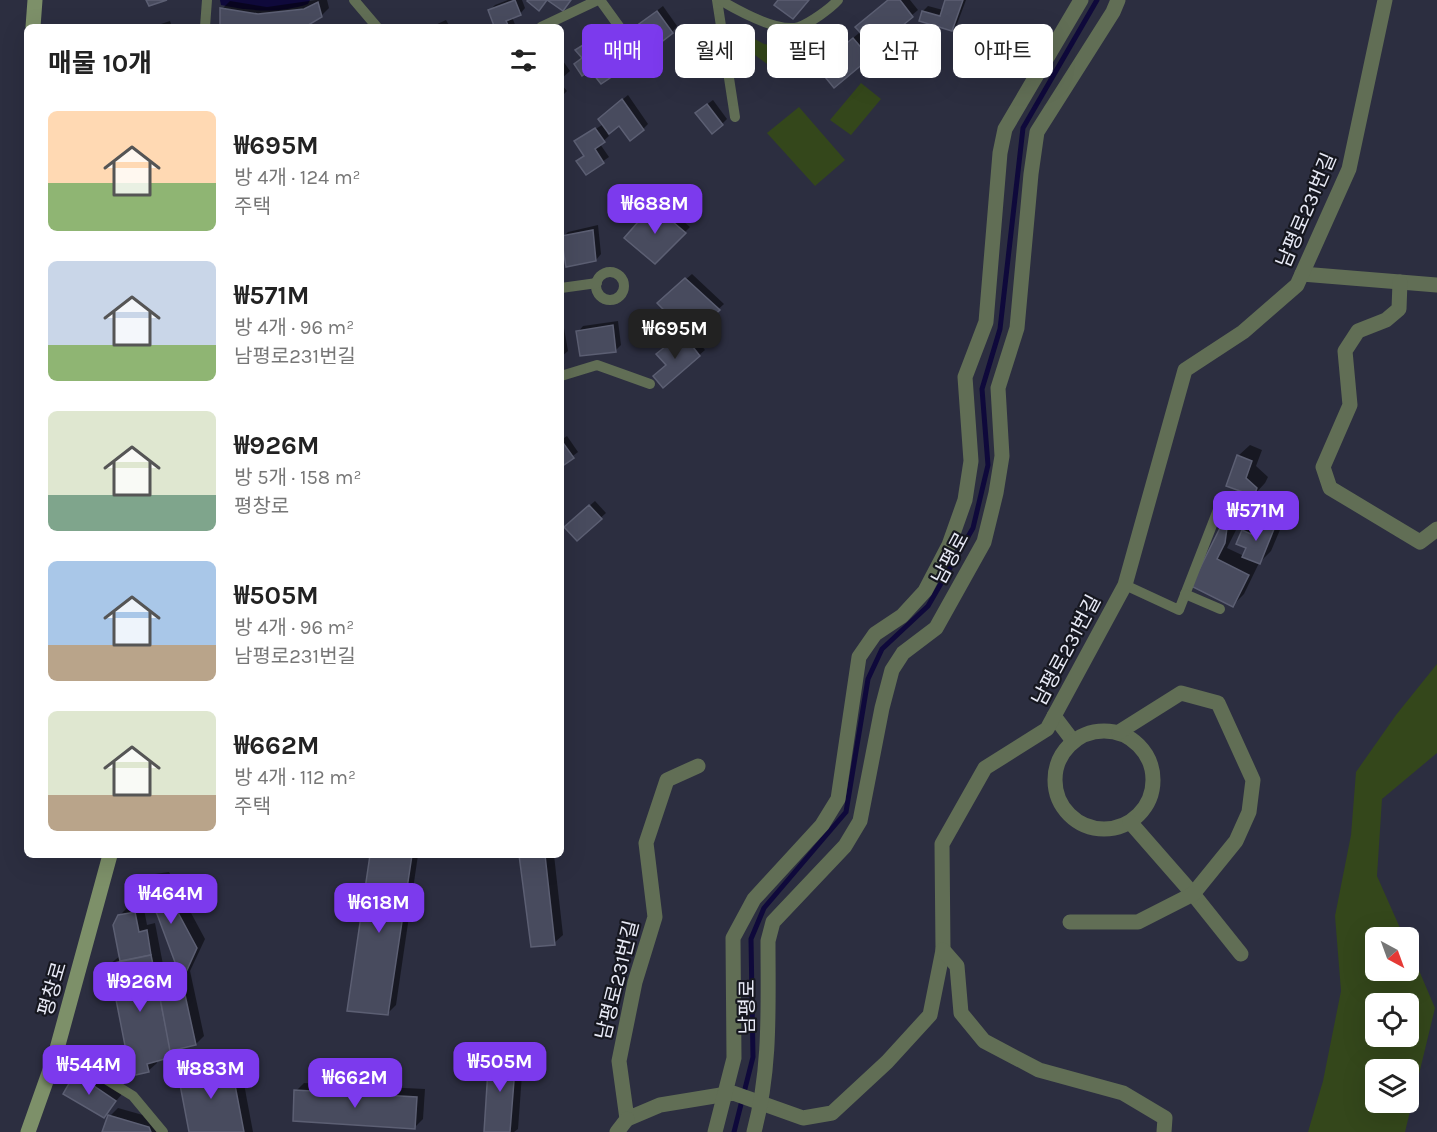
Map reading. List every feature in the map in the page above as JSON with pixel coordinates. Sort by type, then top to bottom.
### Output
[{"type":"street","points":[[33,24],[35,0]]},
{"type":"street","name":"남평로","points":[[728,1094],[734,1058],[733,938],[754,899],[822,825],[838,799],[860,657],[875,634],[902,616],[925,591],[949,545],[965,500],[971,462],[965,377],[986,322],[1000,153],[1005,129],[1081,0]]},
{"type":"street","name":"남평로","points":[[758,1103],[767,1063],[768,941],[773,922],[845,846],[860,821],[882,708],[892,670],[903,653],[936,628],[984,542],[1002,456],[998,388],[1017,328],[1037,132],[1113,12],[1118,0]]},
{"type":"street","name":"남평로231번길","points":[[728,1094],[802,1118],[832,1113],[887,1062],[930,1015],[943,950],[942,844],[985,768],[1047,729],[1125,585],[1185,370],[1243,332],[1297,285],[1349,169],[1385,0]]},
{"type":"street","points":[[1302,274],[1437,285]]},
{"type":"street","points":[[1400,282],[1399,309],[1386,320],[1358,331],[1345,351],[1350,405],[1323,467],[1330,488],[1420,542],[1437,529]]},
{"type":"street","points":[[1070,922],[1138,922],[1193,894],[1236,841],[1249,812],[1253,780],[1218,703],[1181,693],[1119,732]]},
{"type":"street","points":[[1054,716],[1073,741]]},
{"type":"street","points":[[1103,730],[1119,732],[1134,740],[1145,751],[1152,766],[1154,782],[1151,798],[1142,812],[1130,822],[1115,829],[1098,830],[1082,825],[1069,815],[1059,802],[1054,786],[1056,769],[1062,754],[1073,741],[1087,733],[1103,730]]},
{"type":"street","name":"남평로231번길","points":[[627,1119],[619,1061],[635,982],[655,917],[646,843],[666,780],[698,766]]},
{"type":"street","points":[[1130,822],[1193,894],[1241,954]]},
{"type":"street","name":"평창로","points":[[28,1132],[57,1049],[109,858]]},
{"type":"street","points":[[943,950],[957,966],[960,1013],[984,1041],[1039,1070],[1123,1093],[1165,1118],[1164,1132]]},
{"type":"street","points":[[617,1132],[627,1119],[660,1105],[728,1094],[715,1132]]},
{"type":"street","points":[[754,1132],[758,1103]]},
{"type":"lane","points":[[206,24],[207,0]]},
{"type":"lane","points":[[354,0],[374,24]]},
{"type":"lane","points":[[547,24],[599,0],[617,24]]},
{"type":"lane","points":[[718,0],[746,15],[776,26],[798,27],[831,7],[838,0]]},
{"type":"lane","points":[[718,0],[735,117]]},
{"type":"lane","points":[[564,288],[597,283]]},
{"type":"lane","points":[[564,375],[597,365],[650,384]]},
{"type":"lane","points":[[1125,585],[1179,610],[1221,502]]},
{"type":"lane","points":[[1185,594],[1220,609]]},
{"type":"lane","points":[[57,1049],[133,1096],[163,1132]]},
{"type":"green space","points":[[755,39],[767,44],[767,64],[755,55]]},
{"type":"green space","points":[[861,83],[881,99],[851,135],[830,120]]},
{"type":"green space","points":[[799,107],[845,160],[815,186],[767,133]]},
{"type":"green space","points":[[1437,664],[1437,753],[1382,799],[1377,876],[1400,927],[1365,927],[1365,981],[1419,981],[1419,970],[1435,1008],[1419,1074],[1419,1059],[1365,1059],[1365,1113],[1410,1113],[1405,1132],[1308,1132],[1323,1081],[1341,991],[1335,916],[1351,835],[1356,772],[1396,715]]},
{"type":"shaded area","points":[[220,0],[310,0],[308,4],[297,7],[264,11],[221,5]]},
{"type":"building","points":[[146,0],[167,0],[149,6]]},
{"type":"building","points":[[515,0],[521,15],[506,21],[508,24],[493,24],[488,10]]},
{"type":"building","points":[[528,0],[547,0],[539,11]]},
{"type":"building","points":[[547,0],[571,0],[563,11]]},
{"type":"building","points":[[778,0],[809,0],[793,19],[774,5]]},
{"type":"building","points":[[888,0],[900,0],[913,17],[904,24],[860,24],[860,32],[855,27]]},
{"type":"building","points":[[945,0],[963,0],[952,31],[941,28],[941,24],[919,21],[922,11],[940,16]]},
{"type":"building","points":[[318,2],[322,17],[310,24],[220,24],[220,8],[258,14],[304,9]]},
{"type":"building","points":[[657,11],[673,33],[663,41],[663,24],[639,24]]},
{"type":"building","points":[[853,38],[860,46],[860,66],[848,76],[848,42]]},
{"type":"building","points":[[582,46],[582,58],[575,50]]},
{"type":"building","points":[[582,58],[582,76],[574,64]]},
{"type":"building","points":[[596,78],[610,78],[601,84]]},
{"type":"building","points":[[826,78],[846,78],[834,88]]},
{"type":"building","points":[[622,99],[644,130],[630,141],[619,126],[609,134],[598,119]]},
{"type":"building","points":[[707,104],[723,125],[712,134],[695,113]]},
{"type":"building","points":[[595,128],[605,142],[595,149],[604,163],[586,175],[576,161],[584,156],[574,141]]},
{"type":"building","points":[[653,205],[686,233],[655,264],[624,238]]},
{"type":"building","points":[[593,230],[596,261],[566,267],[564,235]]},
{"type":"building","points":[[685,278],[720,310],[690,337],[657,303]]},
{"type":"building","points":[[613,325],[616,352],[580,356],[576,331]]},
{"type":"building","points":[[682,333],[700,356],[663,388],[653,376],[666,365],[656,354]]},
{"type":"building","points":[[564,444],[574,458],[564,465]]},
{"type":"building","points":[[1237,455],[1252,461],[1246,478],[1257,488],[1254,496],[1226,486]]},
{"type":"building","points":[[589,505],[602,519],[577,541],[564,527]]},
{"type":"building","points":[[1223,522],[1227,528],[1225,543],[1217,559],[1249,575],[1233,607],[1191,586]]},
{"type":"building","points":[[1256,522],[1274,529],[1260,564],[1242,557],[1246,548],[1236,544],[1242,530],[1251,534]]},
{"type":"building","points":[[370,858],[412,858],[388,1015],[347,1011]]},
{"type":"building","points":[[519,858],[545,858],[555,945],[531,947]]},
{"type":"building","points":[[160,879],[197,948],[182,981],[157,914],[138,883]]},
{"type":"building","points":[[135,912],[139,932],[147,930],[151,955],[120,961],[113,925],[118,915]]},
{"type":"building","points":[[151,955],[172,1057],[147,1064],[149,1072],[131,1076],[109,964]]},
{"type":"building","points":[[182,981],[196,1045],[170,1051],[158,987]]},
{"type":"building","points":[[489,1054],[516,1055],[510,1132],[484,1132]]},
{"type":"building","points":[[231,1064],[244,1132],[189,1132],[178,1074]]},
{"type":"building","points":[[75,1073],[116,1101],[104,1118],[63,1094]]},
{"type":"building","points":[[294,1090],[417,1097],[415,1129],[293,1121]]},
{"type":"building","points":[[108,1115],[149,1127],[151,1132],[102,1132]]},
{"type":"waterway","points":[[734,1132],[753,1057],[751,939],[764,908],[846,812],[868,679],[882,649],[928,606],[973,528],[988,465],[982,389],[1000,329],[1023,128],[1097,0]]}]
